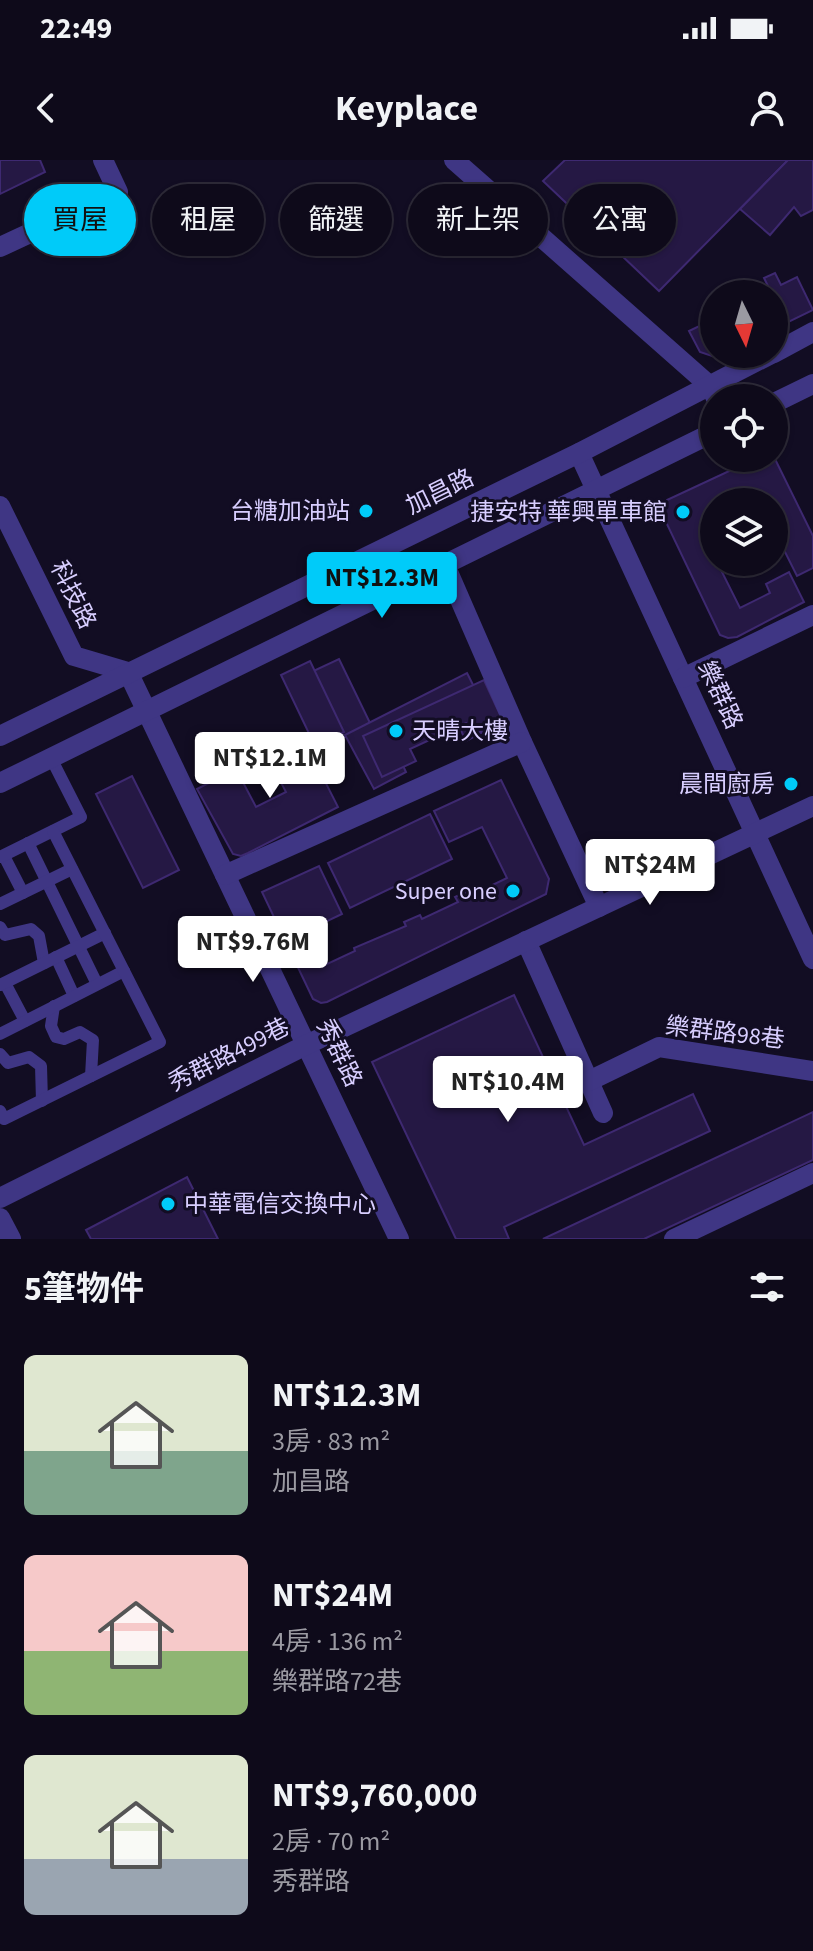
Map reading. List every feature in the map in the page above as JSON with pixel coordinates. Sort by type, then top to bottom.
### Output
[{"type":"street","points":[[0,247],[118,192],[103,160]]},
{"type":"street","points":[[454,160],[704,384]]},
{"type":"street","name":"加昌路","points":[[788,345],[813,332]]},
{"type":"street","name":"加昌路","points":[[725,384],[750,368]]},
{"type":"street","points":[[788,396],[813,384]]},
{"type":"street","name":"加昌路","points":[[0,736],[579,453],[700,398]]},
{"type":"street","points":[[0,783],[700,439]]},
{"type":"street","name":"樂群路","points":[[579,453],[813,959]]},
{"type":"street","name":"科技路","points":[[0,506],[74,656],[128,672]]},
{"type":"street","points":[[445,565],[522,742],[599,907]]},
{"type":"street","points":[[683,678],[813,615]]},
{"type":"street","name":"秀群路","points":[[128,672],[399,1239]]},
{"type":"street","points":[[225,875],[522,742]]},
{"type":"street","name":"秀群路499巷","points":[[0,1198],[306,1045],[813,806]]},
{"type":"street","points":[[794,917],[813,909]]},
{"type":"street","points":[[526,941],[603,1113]]},
{"type":"street","name":"樂群路98巷","points":[[589,1081],[659,1047],[813,1071]]},
{"type":"street","points":[[674,1239],[813,1173]]},
{"type":"street","points":[[0,1218],[11,1239]]},
{"type":"lane","points":[[23,893],[2,856],[81,817],[51,758]]},
{"type":"lane","points":[[0,1111],[4,1119],[160,1042],[53,831]]},
{"type":"lane","points":[[28,843],[97,984]]},
{"type":"lane","points":[[0,905],[72,869]]},
{"type":"lane","points":[[0,927],[5,935],[31,929],[39,936],[50,960],[74,996]]},
{"type":"lane","points":[[25,1021],[2,984],[105,933]]},
{"type":"lane","points":[[0,1036],[124,971]]},
{"type":"lane","points":[[54,1006],[51,1026],[56,1037],[64,1039],[80,1032],[93,1040],[91,1076]]},
{"type":"lane","points":[[0,1054],[8,1063],[29,1057],[41,1066],[42,1101]]},
{"type":"building","points":[[0,160],[40,160],[45,172],[0,194]]},
{"type":"building","points":[[565,160],[788,160],[659,291],[622,256],[676,256],[676,184],[564,184],[564,201],[543,181]]},
{"type":"building","points":[[788,160],[813,160],[813,210],[801,216],[794,207],[770,235],[740,209]]},
{"type":"building","points":[[775,273],[778,280],[765,280]]},
{"type":"building","points":[[797,277],[813,310],[788,322],[788,282]]},
{"type":"building","points":[[700,326],[700,352],[689,331]]},
{"type":"building","points":[[727,472],[781,472],[813,536],[813,568],[797,576],[788,558],[788,488],[700,488],[700,576],[724,576],[740,608],[770,593],[766,584],[788,576],[789,572],[804,602],[737,637],[720,635],[665,520],[667,500]]},
{"type":"building","points":[[339,659],[371,725],[339,740],[307,674]]},
{"type":"building","points":[[310,661],[344,732],[315,746],[281,675]]},
{"type":"building","name":"天晴大樓","points":[[467,673],[494,726],[466,741],[457,722],[397,753],[406,772],[374,789],[345,735]]},
{"type":"building","name":"天晴大樓","points":[[484,680],[503,721],[472,736],[466,723],[410,749],[416,761],[382,777],[363,736]]},
{"type":"building","points":[[301,734],[338,807],[248,853],[241,856],[233,854],[197,789],[236,769],[256,807],[286,792],[266,754]]},
{"type":"building","points":[[132,776],[179,870],[143,888],[96,794]]},
{"type":"building","name":"Super one","points":[[501,780],[549,879],[546,894],[327,1002],[313,999],[262,892],[319,866],[342,914],[319,925],[315,918],[306,922],[310,930],[306,932],[323,966],[355,951],[354,948],[406,926],[404,922],[420,915],[422,919],[458,902],[455,897],[470,890],[472,895],[507,878],[482,827],[449,842],[434,811]]},
{"type":"building","name":"Super one","points":[[430,814],[452,859],[350,908],[328,863]]},
{"type":"building","points":[[514,995],[584,1145],[693,1094],[710,1131],[504,1227],[509,1239],[456,1239],[372,1062]]},
{"type":"building","points":[[813,1112],[813,1160],[644,1239],[543,1239]]},
{"type":"building","name":"中華電信交換中心","points":[[187,1177],[218,1239],[91,1239],[86,1230]]},
{"type":"place","name":"台糖加油站","points":[[366,511]]},
{"type":"place","name":"捷安特 華興單車館","points":[[683,512]]},
{"type":"place","name":"天晴大樓","points":[[396,731]]},
{"type":"place","name":"晨間廚房","points":[[791,784]]},
{"type":"place","name":"Super one","points":[[513,891]]},
{"type":"place","name":"中華電信交換中心","points":[[168,1204]]}]
